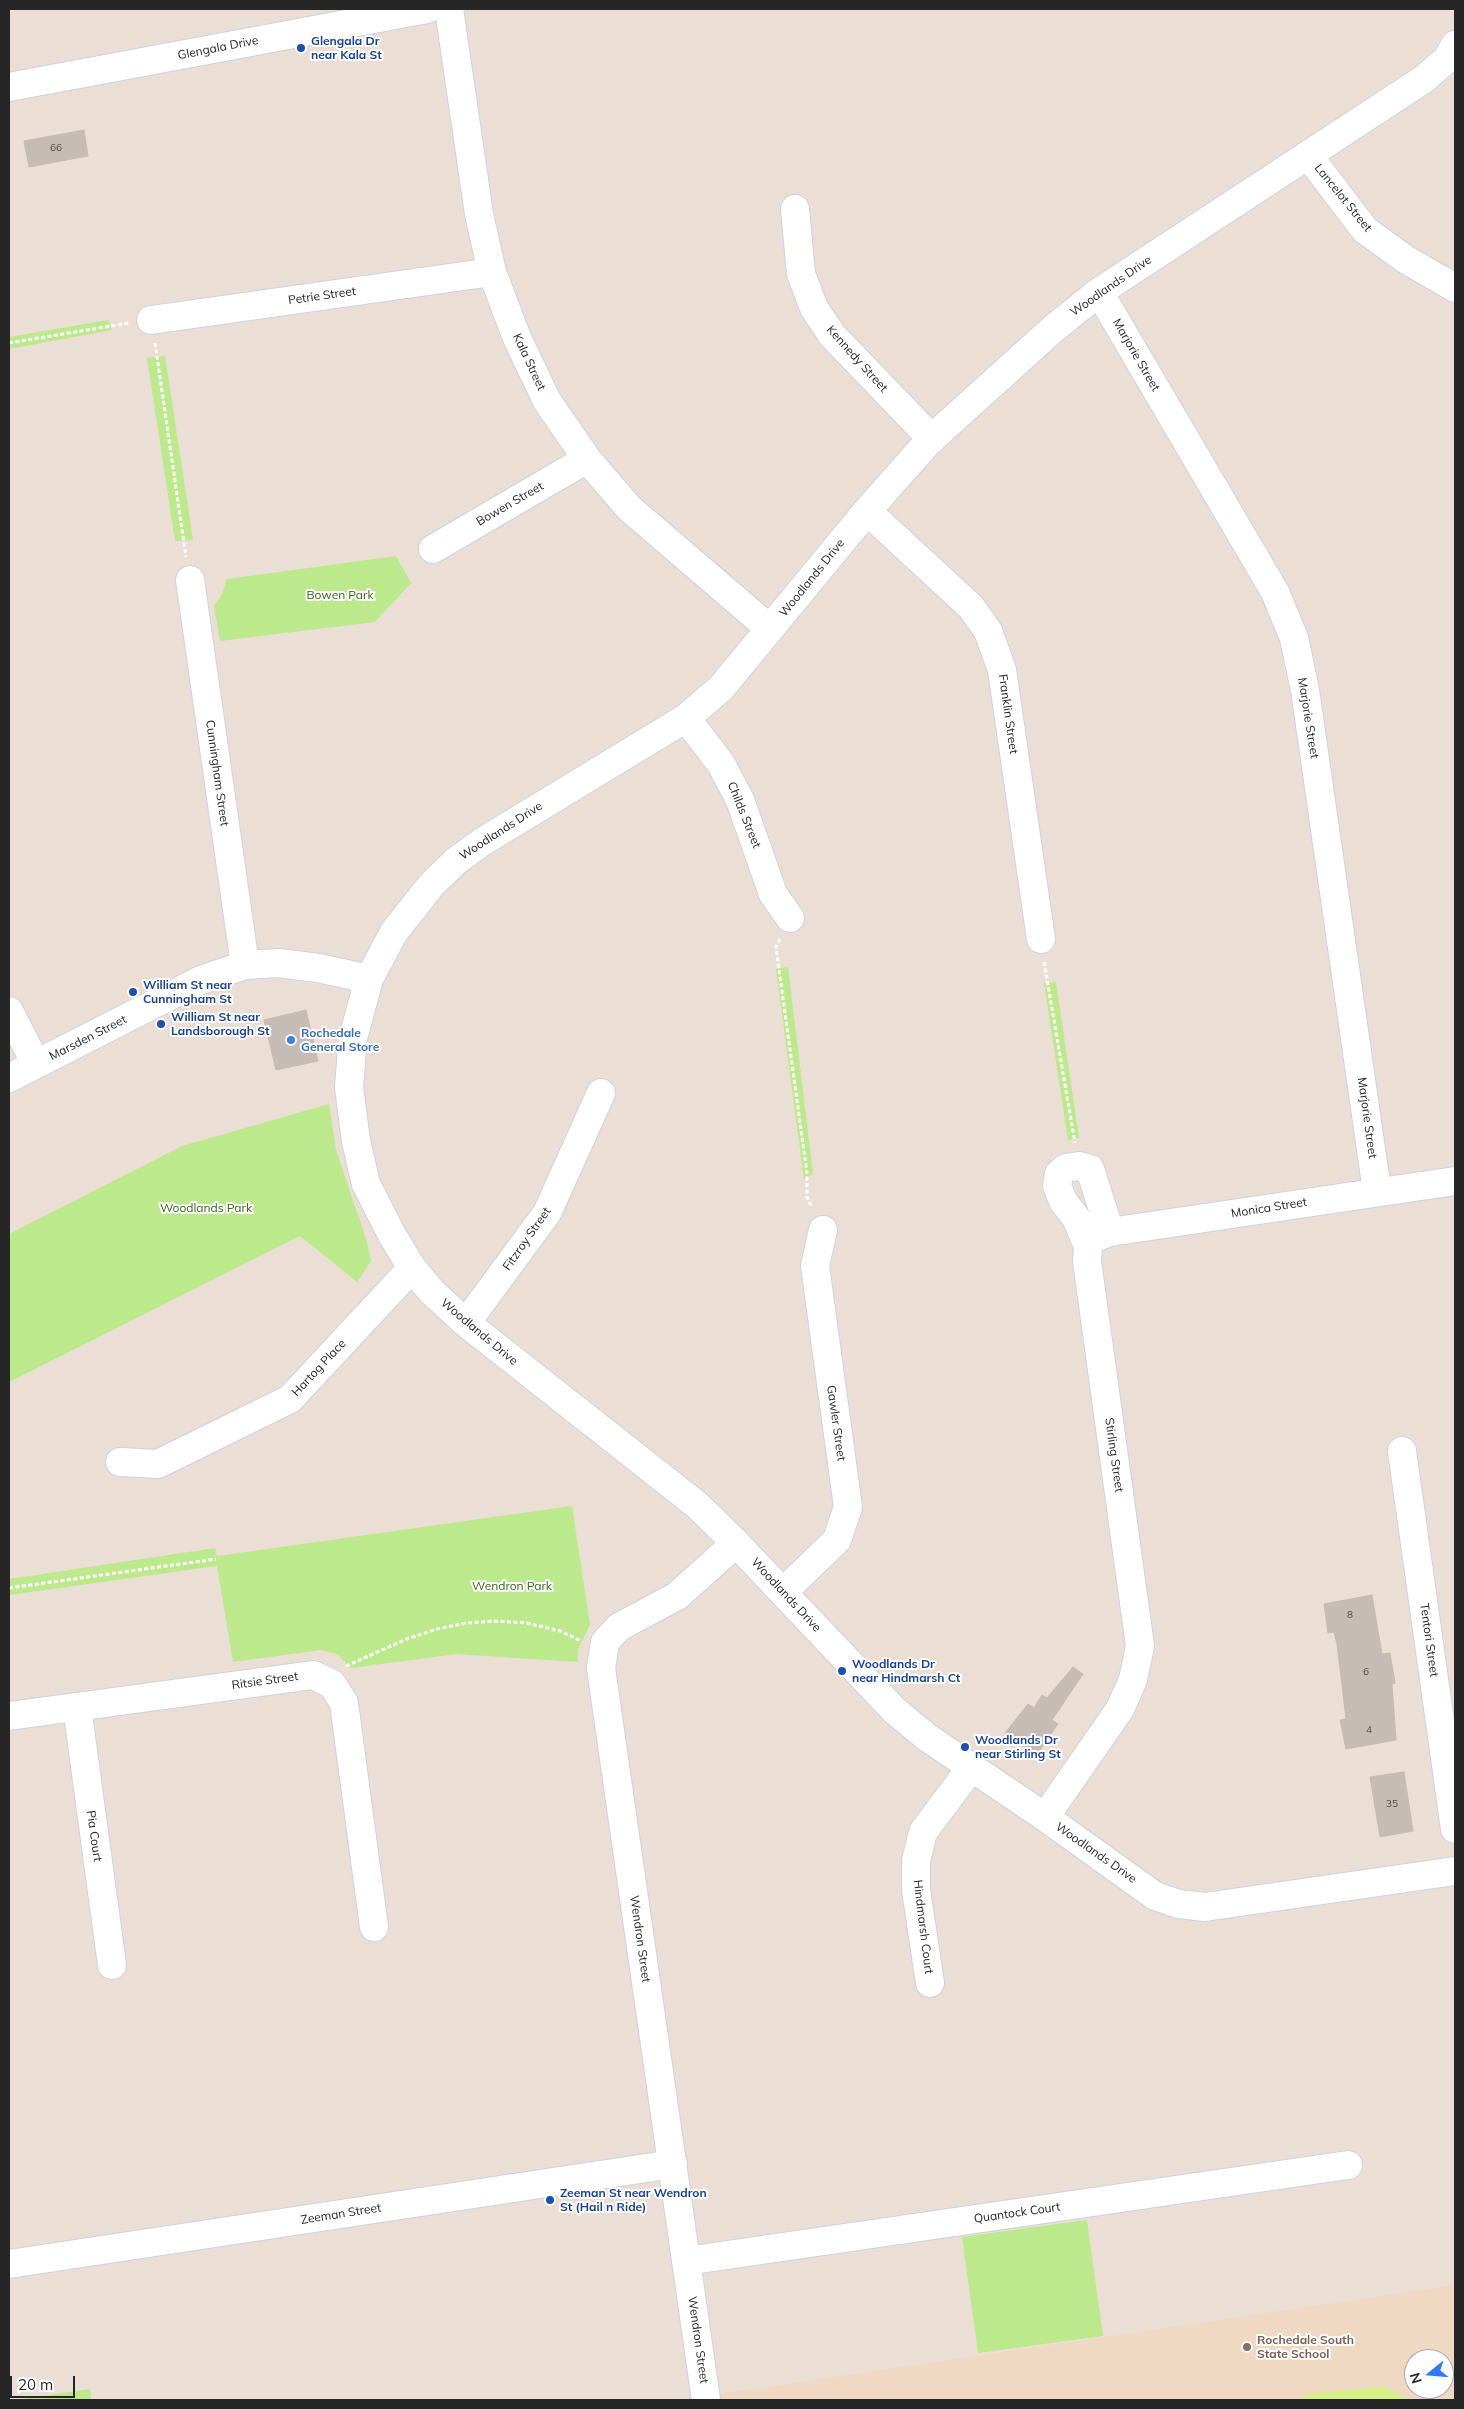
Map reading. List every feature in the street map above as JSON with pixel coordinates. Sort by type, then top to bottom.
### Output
[{"type":"street","name":"Glengala Drive","points":[[9,87],[428,9]]},
{"type":"street","name":"Kala Street","points":[[448,9],[479,214],[492,272],[517,338],[548,401],[587,459],[629,508],[770,629]]},
{"type":"street","name":"Woodlands Drive","points":[[1455,45],[1448,58],[1424,79],[1099,292],[1053,329],[932,439],[867,511],[721,688],[686,718],[482,842],[456,861],[432,884],[394,932],[369,979],[353,1038],[350,1087],[356,1140],[366,1184],[392,1235],[412,1268],[438,1298],[466,1323],[697,1505],[736,1543],[895,1711],[928,1738],[1045,1817],[1155,1896],[1179,1904],[1205,1907],[1455,1871]]},
{"type":"street","name":"Lancelot Street","points":[[1308,155],[1365,230],[1405,259],[1455,288]]},
{"type":"street","name":"Kennedy Street","points":[[795,209],[802,274],[814,308],[832,335],[932,439]]},
{"type":"street","name":"Petrie Street","points":[[151,320],[492,272]]},
{"type":"street","name":"Marjorie Street","points":[[1099,292],[1275,592],[1294,638],[1305,690],[1377,1191]]},
{"type":"street","name":"Bowen Street","points":[[433,549],[587,459]]},
{"type":"street","name":"Franklin Street","points":[[867,511],[972,607],[988,631],[1002,670],[1041,939]]},
{"type":"street","name":"Cunningham Street","points":[[190,580],[245,965]]},
{"type":"street","name":"Childs Street","points":[[686,718],[725,771],[740,800],[773,894],[790,918]]},
{"type":"street","name":"Marsden Street","points":[[9,1078],[202,980],[245,965],[279,963],[318,968],[369,979]]},
{"type":"street","points":[[9,1011],[36,1064]]},
{"type":"street","name":"Fitzroy Street","points":[[466,1323],[547,1213],[601,1093]]},
{"type":"street","points":[[1079,1166],[1090,1169],[1110,1232]]},
{"type":"street","name":"Stirling Street","points":[[1045,1817],[1120,1709],[1133,1680],[1140,1646],[1089,1271],[1088,1246],[1076,1218],[1063,1201],[1056,1186],[1059,1174],[1066,1168],[1079,1166]]},
{"type":"street","name":"Monica Street","points":[[1088,1246],[1096,1237],[1110,1232],[1377,1191],[1455,1181]]},
{"type":"street","name":"Gawler Street","points":[[783,1592],[837,1540],[848,1506],[815,1266],[823,1230]]},
{"type":"street","name":"Hartog Place","points":[[120,1462],[158,1464],[290,1399],[412,1268]]},
{"type":"street","name":"Tentori Street","points":[[1402,1451],[1455,1828]]},
{"type":"street","points":[[602,1653],[606,1642],[619,1627],[677,1596],[736,1543]]},
{"type":"street","name":"Wendron Street","points":[[602,1653],[601,1668],[706,2400]]},
{"type":"street","name":"Ritsie Street","points":[[9,1716],[313,1675],[329,1682]]},
{"type":"street","points":[[329,1682],[344,1703],[374,1927]]},
{"type":"street","name":"Pia Court","points":[[77,1707],[112,1965]]},
{"type":"street","name":"Hindmarsh Court","points":[[930,1983],[916,1890],[916,1861],[923,1832],[971,1768]]},
{"type":"street","name":"Zeeman Street","points":[[9,2264],[673,2164]]},
{"type":"street","name":"Quantock Court","points":[[686,2261],[1348,2165]]},
{"type":"path","points":[[9,343],[151,320],[190,580]]},
{"type":"path","points":[[790,918],[776,948],[807,1173],[807,1197],[823,1230]]},
{"type":"path","points":[[1041,939],[1079,1166]]},
{"type":"path","points":[[9,1588],[216,1559]]},
{"type":"path","points":[[329,1682],[347,1665],[406,1639],[437,1629],[467,1623],[496,1621],[527,1623],[560,1631],[602,1653]]},
{"type":"shaded area","name":"Rochedale South State School","points":[[1455,2285],[1455,2400],[720,2400],[719,2394]]},
{"type":"green space","points":[[108,320],[112,330],[9,349],[9,337]]},
{"type":"green space","points":[[165,356],[193,540],[175,541],[147,358]]},
{"type":"green space","name":"Bowen Park","points":[[396,556],[411,583],[375,622],[220,641],[214,606],[222,594],[227,579]]},
{"type":"green space","points":[[788,967],[813,1174],[804,1179],[776,969]]},
{"type":"green space","points":[[1056,982],[1079,1138],[1068,1140],[1044,983]]},
{"type":"green space","name":"Woodlands Park","points":[[329,1104],[336,1150],[367,1242],[371,1261],[357,1282],[300,1236],[9,1382],[9,1234],[182,1146]]},
{"type":"green space","name":"Wendron Park","points":[[572,1506],[590,1625],[578,1649],[578,1662],[456,1654],[351,1668],[337,1654],[321,1650],[233,1662],[217,1566],[9,1595],[9,1579],[215,1548],[217,1556]]},
{"type":"green space","points":[[1087,2220],[1103,2336],[978,2353],[962,2237]]},
{"type":"green space","points":[[1383,2387],[1404,2397],[1404,2399],[1410,2400],[1300,2400],[1307,2394]]},
{"type":"green space","points":[[90,2389],[91,2400],[15,2400]]},
{"type":"building","points":[[84,130],[88,156],[29,167],[24,141]]},
{"type":"building","name":"Rochedale General Store","points":[[306,1010],[318,1061],[276,1070],[264,1020]]},
{"type":"building","points":[[1372,1595],[1382,1654],[1390,1653],[1395,1683],[1392,1684],[1396,1740],[1346,1749],[1340,1720],[1346,1719],[1337,1644],[1334,1632],[1328,1633],[1324,1604]]},
{"type":"building","points":[[1073,1667],[1083,1674],[1052,1720],[1058,1724],[1036,1756],[1005,1733],[1028,1704],[1034,1708],[1042,1695],[1047,1698]]},
{"type":"building","points":[[1404,1772],[1413,1831],[1380,1837],[1370,1777]]},
{"type":"place","name":"Glengala Dr near Kala St","points":[[301,48]]},
{"type":"place","name":"William St near Cunningham St","points":[[133,992]]},
{"type":"place","name":"William St near Landsborough St","points":[[161,1024]]},
{"type":"place","name":"Rochedale General Store","points":[[291,1040]]},
{"type":"place","name":"Woodlands Dr near Hindmarsh Ct","points":[[842,1671]]},
{"type":"place","name":"Woodlands Dr near Stirling St","points":[[965,1747]]},
{"type":"place","name":"Zeeman St near Wendron St (Hail n Ride)","points":[[550,2200]]},
{"type":"place","name":"Rochedale South State School","points":[[1247,2347]]}]
